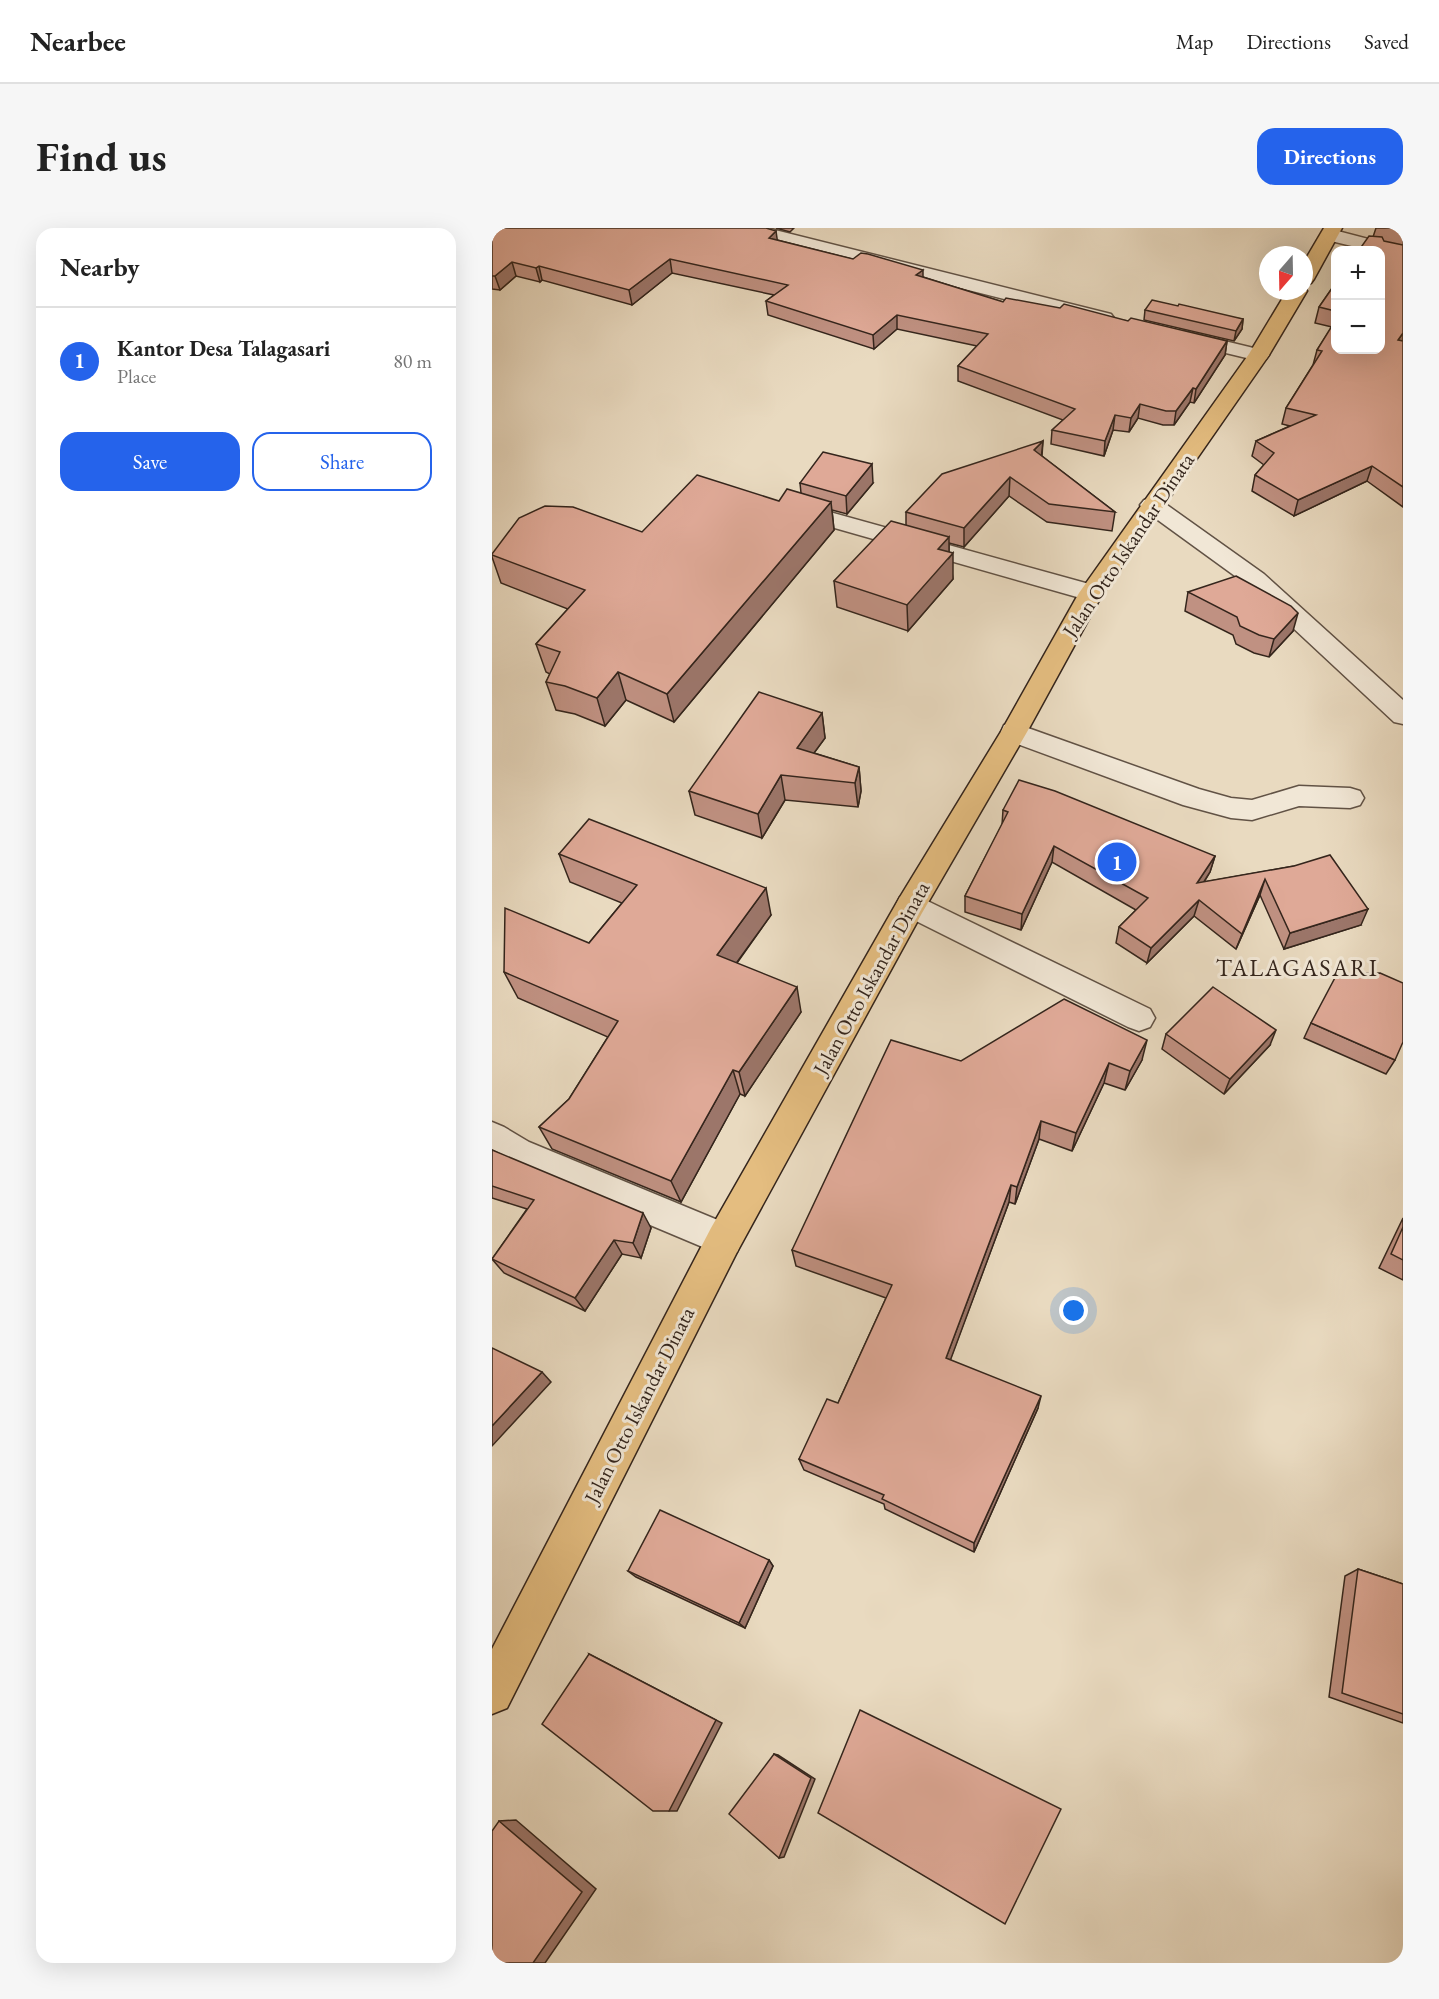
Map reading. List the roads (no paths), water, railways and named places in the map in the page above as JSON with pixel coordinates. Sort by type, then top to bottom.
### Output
[{"type":"main road","points":[[1313,264],[1332,231]]},
{"type":"main road","name":"Jalan Otto Iskandar Dinata","points":[[492,1693],[724,1240],[911,905],[1014,732],[1091,593],[1259,356],[1292,300]]},
{"type":"street","points":[[745,228],[1121,322]]},
{"type":"street","points":[[1332,231],[1403,254]]},
{"type":"street","points":[[1167,333],[1259,356]]},
{"type":"street","points":[[770,502],[1091,593]]},
{"type":"street","points":[[1152,505],[1255,579],[1403,716]]},
{"type":"street","points":[[1014,732],[1192,798],[1230,808],[1252,810],[1299,796],[1350,798]]},
{"type":"street","points":[[911,905],[1139,1018]]},
{"type":"street","points":[[492,1137],[517,1153],[724,1240]]},
{"type":"place","name":"Kantor Desa Talagasari","points":[[1117,862]]},
{"type":"district","name":"TALAGASARI","points":[[1297,967]]}]
